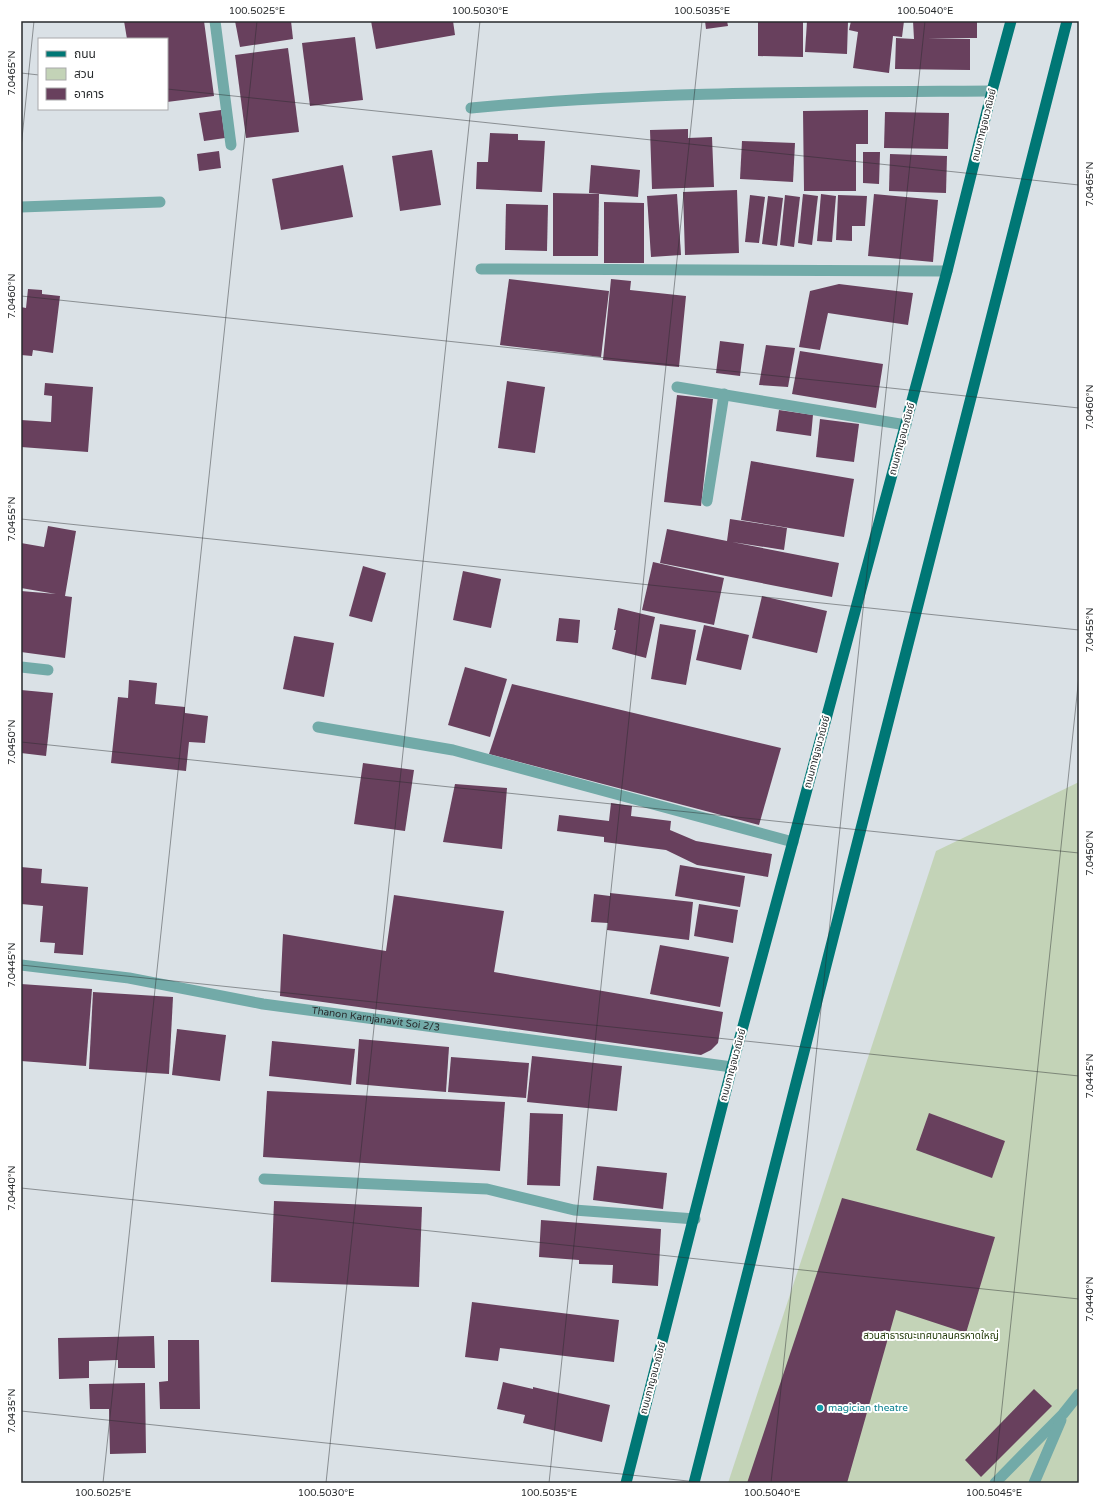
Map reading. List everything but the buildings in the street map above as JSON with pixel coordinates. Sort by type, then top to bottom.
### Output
[{"type":"main road","name":"ถนนกาญจนวณิชย์","points":[[626,1483],[695,1219],[732,1067],[947,271],[1011,21]]},
{"type":"main road","points":[[694,1483],[1067,21]]},
{"type":"street","points":[[215,21],[231,144]]},
{"type":"street","points":[[472,108],[586,99],[728,93],[992,91]]},
{"type":"street","points":[[21,207],[160,202]]},
{"type":"street","points":[[481,269],[947,271]]},
{"type":"street","points":[[677,387],[906,424]]},
{"type":"street","points":[[707,501],[724,394]]},
{"type":"street","points":[[21,667],[48,670]]},
{"type":"street","points":[[318,727],[453,750],[792,842]]},
{"type":"street","name":"Thanon Karnjanavit Soi 2/3","points":[[21,965],[129,978],[263,1004],[732,1067]]},
{"type":"street","points":[[264,1179],[487,1189],[574,1210],[695,1219]]},
{"type":"street","points":[[995,1483],[1063,1414],[1079,1394]]},
{"type":"street","points":[[1034,1483],[1063,1414]]},
{"type":"green space","name":"สวนสาธารณะเทศบาลนครหาดใหญ่","points":[[1079,782],[1079,1483],[728,1483],[936,851]]},
{"type":"place","name":"magician theatre","points":[[820,1408]]}]
